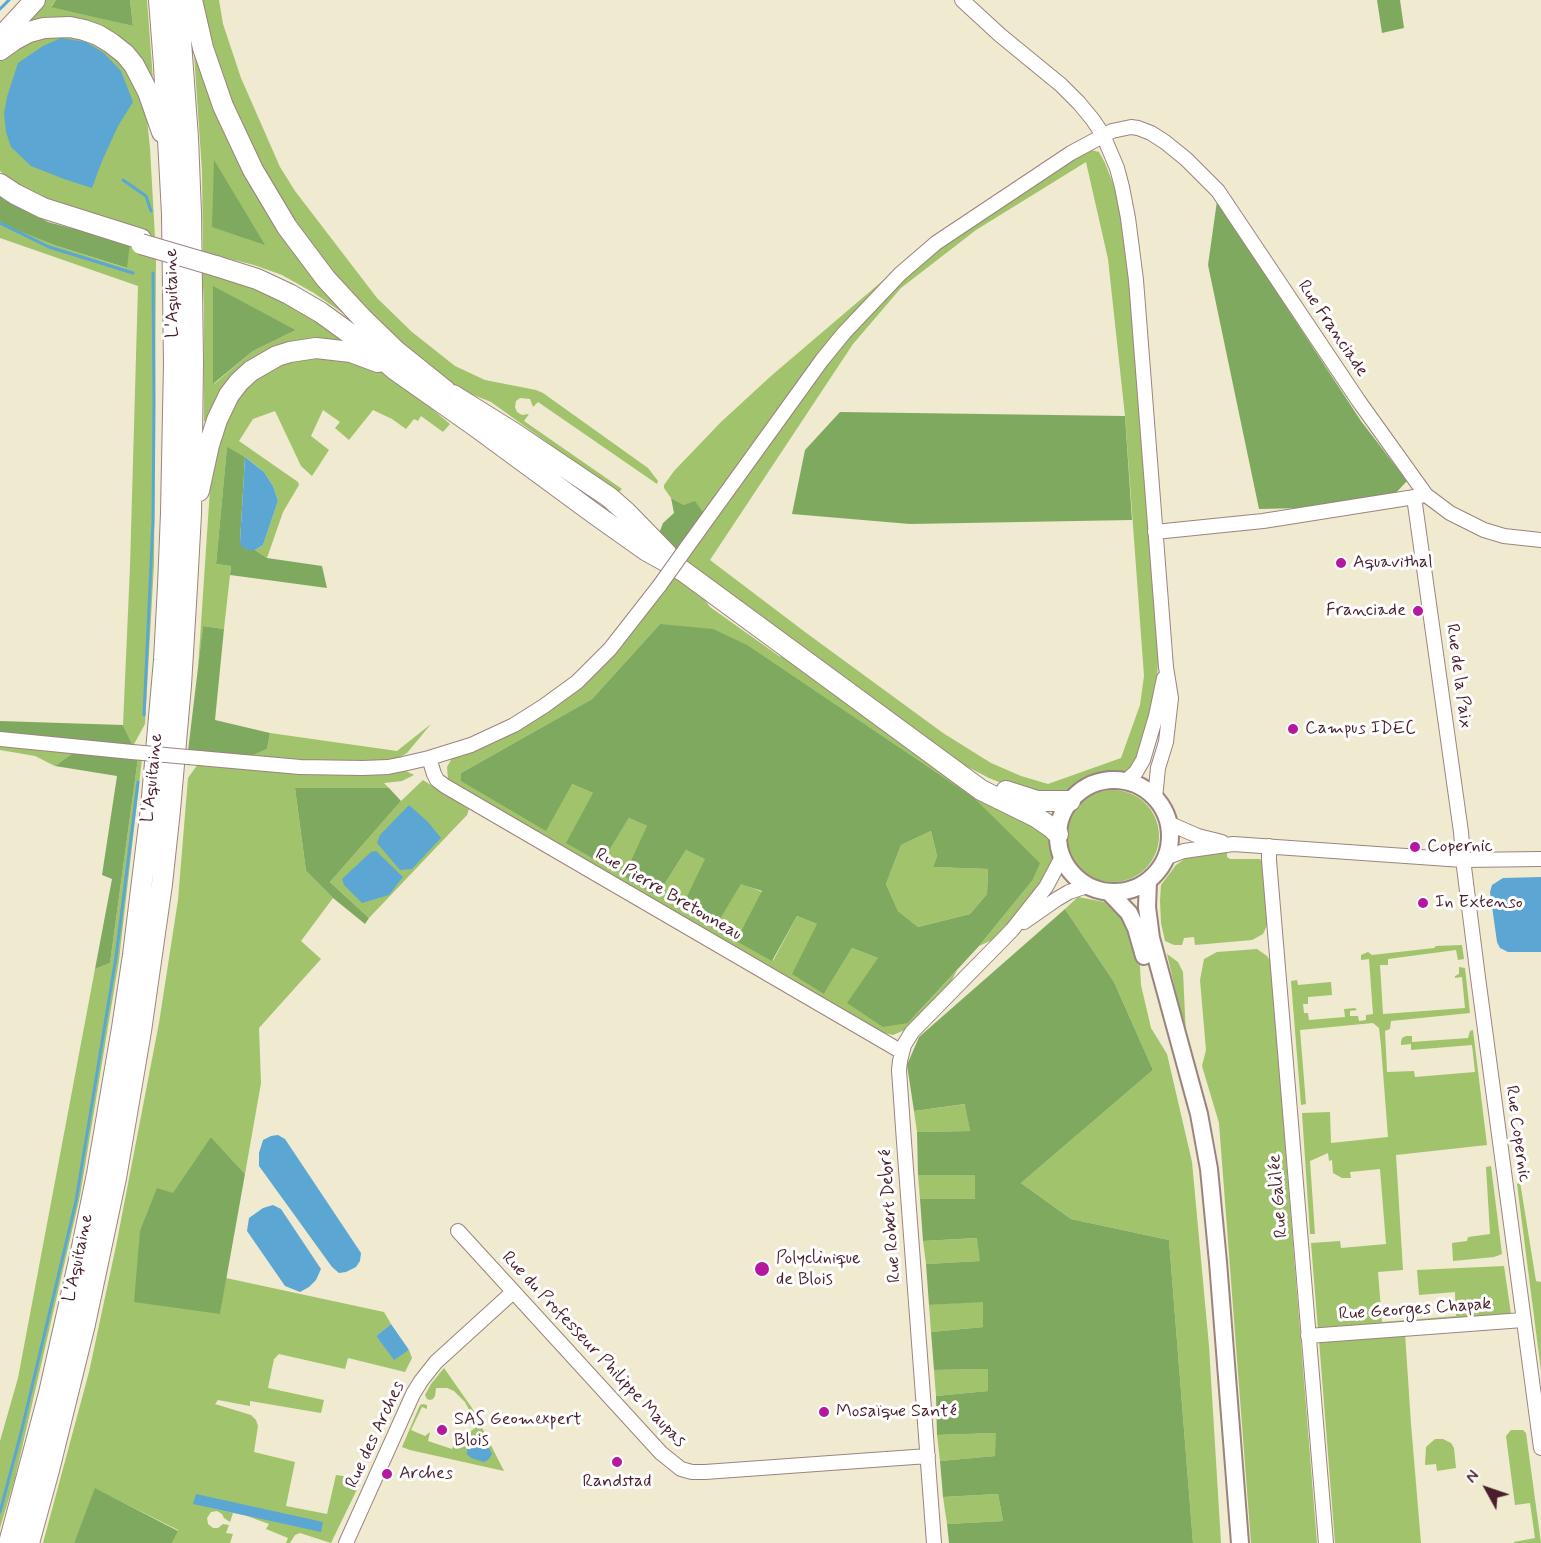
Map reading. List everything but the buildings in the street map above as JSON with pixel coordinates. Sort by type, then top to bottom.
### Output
[{"type":"highway","points":[[0,38],[35,0]]},
{"type":"highway","name":"L'Aquitaine","points":[[9,1543],[49,1393],[97,1174],[122,1028],[142,882],[160,712],[171,513],[174,363],[169,152],[159,0]]},
{"type":"highway","name":"L'Aquitaine","points":[[29,1543],[65,1408],[116,1178],[140,1042],[162,884],[171,799],[182,673],[190,531],[193,395],[193,288],[188,138],[178,0]]},
{"type":"highway","points":[[192,0],[202,48],[223,106],[253,170],[287,227],[326,279],[351,306],[395,350],[450,394]]},
{"type":"highway","points":[[0,50],[29,32],[56,27],[84,30],[98,35],[125,54],[142,78],[169,152]]},
{"type":"highway","points":[[0,184],[43,208],[141,241]]},
{"type":"highway","points":[[0,192],[24,207],[41,213],[266,278],[308,298],[427,382],[514,433],[609,498],[683,572]]},
{"type":"highway","points":[[216,263],[257,279],[305,303],[647,551],[683,572],[953,767],[981,790],[1045,822],[1058,834]]},
{"type":"highway","points":[[190,531],[209,445],[217,420],[230,395],[251,371],[277,356],[316,348],[351,352],[394,369]]},
{"type":"highway","points":[[953,767],[1002,790],[1026,798],[1037,801],[1070,801]]},
{"type":"main road","points":[[1111,780],[1126,782],[1142,788],[1155,798],[1163,810],[1170,835],[1169,847],[1158,871],[1136,888],[1123,891],[1098,890],[1076,878],[1062,857],[1058,834],[1059,823],[1070,801],[1082,790],[1095,783],[1111,780]]},
{"type":"main road","points":[[1148,880],[1147,906],[1151,938],[1198,1114],[1209,1169],[1240,1543]]},
{"type":"main road","points":[[1109,892],[1129,914],[1140,940],[1195,1144],[1203,1207],[1230,1543]]},
{"type":"street","points":[[962,0],[1000,35],[1061,84],[1093,120],[1103,135],[1117,168],[1125,202],[1136,280],[1166,667],[1171,698],[1166,742],[1158,768],[1155,798]]},
{"type":"street","name":"Rue Franciade","points":[[0,739],[331,769],[388,767],[463,748],[500,732],[561,695],[610,649],[660,585],[822,360],[890,283],[945,236],[1071,153],[1112,131],[1131,128],[1151,133],[1186,159],[1218,192],[1420,496],[1484,530],[1504,536],[1541,540]]},
{"type":"street","points":[[1155,532],[1273,519],[1420,496]]},
{"type":"street","name":"Rue de la Paix","points":[[1420,496],[1463,860]]},
{"type":"street","points":[[1126,782],[1143,760],[1156,716],[1166,667]]},
{"type":"street","name":"Rue Pierre Bretonneau","points":[[429,758],[437,780],[445,786],[902,1052]]},
{"type":"street","points":[[1168,824],[1198,836],[1233,844],[1463,860],[1541,859]]},
{"type":"street","points":[[1165,858],[1184,851],[1233,844]]},
{"type":"street","name":"Rue Galilée","points":[[1269,846],[1326,1543]]},
{"type":"street","points":[[1012,930],[1046,887],[1062,857]]},
{"type":"street","name":"Rue Copernic","points":[[1463,860],[1541,1448]]},
{"type":"street","points":[[1012,930],[1057,898],[1087,886]]},
{"type":"street","name":"Rue Robert Debré","points":[[934,1543],[899,1070],[904,1045],[912,1032],[1012,930]]},
{"type":"street","name":"Rue du Professeur Philippe Maupas","points":[[458,1231],[661,1453],[681,1468],[692,1472],[705,1472],[928,1456]]},
{"type":"street","name":"Rue des Arches","points":[[346,1543],[413,1395],[428,1371],[513,1292]]},
{"type":"street","name":"Rue Georges Chapak","points":[[1308,1336],[1523,1320]]},
{"type":"green space","points":[[40,0],[56,0],[51,6],[133,26],[130,0],[147,0],[154,93],[98,30],[8,35]]},
{"type":"green space","points":[[56,0],[130,0],[133,26],[51,7]]},
{"type":"green space","points":[[198,0],[219,0],[223,24],[241,78],[280,167],[295,191],[377,298],[412,332],[455,366],[485,380],[543,393],[648,468],[658,481],[657,484],[538,402],[533,407],[530,399],[520,398],[516,401],[517,412],[522,415],[529,414],[524,421],[622,489],[618,493],[491,402],[456,388],[429,371],[349,297],[279,201],[224,90]]},
{"type":"green space","points":[[1377,0],[1400,0],[1404,28],[1382,33]]},
{"type":"green space","points":[[48,35],[75,35],[102,44],[123,61],[138,85],[147,119],[155,238],[48,202],[18,187],[0,171],[0,61],[27,41]]},
{"type":"green space","points":[[193,39],[223,116],[367,330],[314,293],[282,275],[203,252],[202,171]]},
{"type":"green space","points":[[1091,150],[1099,152],[1105,163],[1114,186],[1125,235],[1158,657],[1157,687],[1136,767],[1125,773],[1095,774],[1056,794],[1021,791],[960,763],[683,561],[833,353],[926,255],[1081,153]],"holes":[[[1086,162],[1108,259],[1125,416],[1144,676],[1140,705],[1121,758],[1048,784],[1021,776],[991,763],[943,733],[710,560],[853,344],[901,288],[976,230]]]},
{"type":"green space","points":[[214,160],[265,245],[212,227]]},
{"type":"green space","points":[[0,196],[48,222],[130,244],[127,268],[54,245],[4,225],[0,221]]},
{"type":"green space","points":[[1217,201],[1361,421],[1407,481],[1392,497],[1302,508],[1259,509],[1208,265]]},
{"type":"green space","points":[[0,221],[54,245],[126,268],[130,244],[156,253],[154,564],[145,724],[133,746],[123,725],[138,286],[0,238]]},
{"type":"green space","points":[[202,267],[277,293],[361,349],[290,345],[208,424],[204,421]],"holes":[[[213,287],[296,330],[253,351],[214,384]]]},
{"type":"green space","points":[[887,277],[890,277],[704,514],[671,498],[664,485],[674,471],[721,422]]},
{"type":"green space","points":[[213,286],[296,330],[253,351],[213,384]]},
{"type":"green space","points":[[312,353],[368,365],[395,378],[450,424],[443,432],[421,416],[418,421],[414,419],[406,429],[373,410],[349,440],[335,428],[340,422],[323,410],[311,436],[329,450],[312,476],[301,466],[275,411],[253,419],[239,441],[298,482],[299,485],[283,512],[267,558],[255,550],[263,545],[278,501],[273,486],[264,472],[245,457],[227,448],[216,564],[231,566],[224,629],[203,626],[198,669],[212,459],[232,402],[258,373]]},
{"type":"green space","points":[[840,412],[1125,416],[1132,520],[910,524],[792,514],[805,450]]},
{"type":"green space","points":[[227,447],[245,457],[240,542],[248,550],[255,550],[267,558],[322,566],[327,588],[230,575],[231,566],[216,564]]},
{"type":"green space","points":[[671,498],[684,505],[695,501],[704,514],[675,554],[658,536],[663,523],[674,513]]},
{"type":"green space","points":[[674,573],[697,589],[710,607],[779,656],[804,667],[1042,827],[1051,838],[1053,856],[1051,868],[1030,899],[992,940],[979,946],[1032,881],[660,624],[592,699],[461,773],[572,784],[593,793],[600,863],[629,818],[647,826],[657,896],[686,850],[706,859],[714,928],[741,883],[762,892],[773,961],[797,916],[817,924],[824,994],[852,948],[878,958],[908,1023],[957,970],[951,982],[907,1029],[893,1035],[879,1032],[456,786],[448,779],[447,767],[452,758],[574,689]]},
{"type":"green space","points":[[660,624],[713,629],[747,645],[974,798],[1040,863],[1032,881],[979,946],[908,1023],[883,1027],[847,1003],[878,958],[852,948],[824,994],[792,974],[817,924],[797,916],[772,961],[736,941],[762,891],[741,884],[714,929],[682,907],[705,859],[686,850],[657,896],[624,876],[647,826],[629,818],[601,863],[566,843],[593,793],[572,784],[546,831],[461,781],[461,773],[592,699]],"holes":[[[931,831],[937,856],[933,867],[988,869],[987,894],[970,914],[918,927],[898,911],[886,884],[901,845]]]},
{"type":"green space","points":[[203,626],[224,629],[215,720],[270,733],[267,749],[249,757],[188,751]]},
{"type":"green space","points":[[0,721],[123,725],[133,746],[0,734]]},
{"type":"green space","points":[[431,724],[407,753],[395,760],[353,764],[309,763],[249,757],[267,749],[270,733],[397,751]]},
{"type":"green space","points":[[0,743],[73,753],[55,766],[35,756],[0,750]]},
{"type":"green space","points":[[73,753],[138,758],[110,963],[95,969],[112,879],[102,875],[117,776],[55,766]]},
{"type":"green space","points":[[138,758],[142,759],[119,960],[80,1196],[15,1478],[0,1528],[0,1441],[18,1378],[95,969],[110,963]]},
{"type":"green space","points":[[198,764],[404,770],[414,775],[402,781],[384,783],[389,788],[295,788],[306,871],[333,898],[301,941],[321,959],[259,1028],[261,1083],[245,1174],[211,1137],[134,1301],[220,1313],[226,1278],[384,1312],[391,1324],[376,1336],[394,1359],[409,1350],[412,1358],[405,1372],[348,1358],[345,1369],[279,1354],[274,1359],[268,1388],[324,1400],[321,1413],[250,1401],[250,1406],[218,1400],[215,1404],[251,1415],[256,1420],[258,1426],[254,1452],[295,1462],[286,1506],[327,1514],[336,1475],[362,1479],[331,1543],[300,1533],[295,1535],[290,1543],[286,1543],[288,1538],[266,1529],[269,1524],[245,1515],[193,1504],[233,1513],[230,1522],[217,1511],[211,1512],[207,1518],[208,1524],[213,1528],[218,1528],[223,1524],[229,1525],[226,1533],[233,1534],[230,1543],[172,1543],[178,1530],[96,1489],[74,1543],[43,1543],[89,1372],[116,1246],[159,1023],[178,900],[188,778]]},
{"type":"green space","points":[[423,780],[469,809],[467,815],[369,918],[330,882],[401,801]]},
{"type":"green space","points":[[295,788],[389,788],[401,801],[330,882],[369,918],[365,924],[333,898],[306,871]]},
{"type":"green space","points":[[1113,790],[1130,794],[1145,804],[1155,819],[1159,836],[1155,853],[1145,868],[1130,878],[1113,882],[1096,878],[1081,868],[1071,853],[1067,836],[1071,819],[1081,804],[1096,794]]},
{"type":"green space","points":[[931,831],[937,856],[933,867],[988,869],[987,894],[970,914],[918,927],[898,911],[886,884],[901,845]]},
{"type":"green space","points":[[1227,852],[1227,857],[1230,859],[1260,859],[1263,864],[1269,921],[1263,934],[1252,940],[1195,945],[1194,937],[1184,938],[1182,945],[1174,945],[1165,941],[1161,923],[1161,885],[1176,865],[1186,858],[1199,854]]},
{"type":"green space","points":[[1078,897],[1110,903],[1124,921],[1139,949],[1141,985],[1151,1028],[1167,1054],[1192,1162],[1209,1346],[1221,1543],[1193,1543],[1169,1240],[1071,1219],[1021,1183],[1153,1070],[1114,982],[1065,909]]},
{"type":"green space","points":[[1065,909],[1114,982],[1153,1070],[1021,1183],[1071,1219],[1169,1240],[1193,1543],[949,1543],[947,1524],[1003,1521],[998,1494],[943,1497],[940,1461],[995,1456],[996,1433],[937,1435],[936,1396],[988,1391],[988,1369],[934,1370],[931,1332],[983,1327],[983,1302],[929,1305],[926,1264],[980,1261],[977,1238],[923,1241],[920,1199],[975,1199],[975,1175],[918,1175],[917,1132],[970,1131],[965,1104],[914,1111],[907,1065],[919,1037]]},
{"type":"green space","points":[[1462,945],[1464,959],[1458,960],[1456,950],[1388,959],[1388,965],[1380,965],[1383,1014],[1465,1008],[1462,977],[1455,978],[1455,976],[1459,974],[1459,967],[1465,968],[1470,1013],[1391,1021],[1390,1029],[1385,1031],[1387,1072],[1414,1071],[1415,1077],[1475,1072],[1472,1045],[1411,1050],[1411,1044],[1401,1045],[1402,1038],[1406,1036],[1412,1036],[1412,1042],[1468,1038],[1470,1031],[1473,1030],[1487,1145],[1396,1155],[1403,1270],[1378,1272],[1382,1322],[1456,1316],[1455,1292],[1419,1295],[1417,1270],[1504,1266],[1511,1314],[1318,1330],[1311,1243],[1340,1241],[1341,1248],[1386,1244],[1380,1169],[1350,1172],[1351,1178],[1342,1178],[1333,1173],[1332,1160],[1329,1161],[1328,1153],[1310,1161],[1315,1234],[1310,1234],[1302,1113],[1330,1112],[1331,1143],[1388,1137],[1381,1046],[1379,1028],[1373,1023],[1300,1030],[1306,1104],[1301,1105],[1291,981],[1297,980],[1298,985],[1331,982],[1332,995],[1308,997],[1308,1004],[1303,1004],[1304,1013],[1308,1013],[1309,1020],[1345,1017],[1344,1009],[1355,1008],[1357,1010],[1350,1011],[1350,1016],[1358,1016],[1359,1021],[1366,1020],[1366,1015],[1373,1014],[1369,959],[1361,960],[1361,955],[1368,952],[1372,955],[1436,946]]},
{"type":"green space","points":[[1257,949],[1267,956],[1274,966],[1285,1144],[1317,1543],[1251,1543],[1219,1123],[1202,1066],[1206,1050],[1200,980],[1204,959],[1217,952]]},
{"type":"green space","points":[[1167,954],[1178,962],[1183,972],[1186,1036]]},
{"type":"green space","points":[[966,1104],[970,1131],[917,1132],[914,1111]]},
{"type":"green space","points":[[211,1137],[245,1174],[220,1314],[134,1302],[140,1231],[157,1188],[173,1193]]},
{"type":"green space","points":[[1491,1166],[1502,1254],[1494,1257],[1453,1261],[1452,1243],[1467,1241],[1468,1237],[1490,1234],[1486,1167]]},
{"type":"green space","points":[[918,1175],[975,1175],[976,1199],[920,1199]]},
{"type":"green space","points":[[1520,1182],[1536,1281],[1541,1282],[1541,1371],[1517,1184]]},
{"type":"green space","points":[[978,1238],[981,1261],[926,1264],[923,1241]]},
{"type":"green space","points":[[983,1301],[983,1327],[931,1332],[929,1305]]},
{"type":"green space","points":[[1405,1333],[1421,1543],[1335,1543],[1319,1340]]},
{"type":"green space","points":[[444,1368],[472,1408],[504,1471],[402,1447],[420,1405],[423,1404],[427,1405],[427,1409],[422,1407],[411,1430],[425,1436],[430,1432],[428,1441],[452,1449],[461,1434],[468,1433],[478,1426],[465,1402],[454,1391],[447,1388],[436,1388],[433,1399],[427,1399],[425,1395],[431,1384]]},
{"type":"green space","points":[[988,1369],[989,1391],[936,1396],[934,1370]]},
{"type":"green space","points":[[1511,1430],[1523,1430],[1526,1433],[1541,1543],[1514,1543],[1535,1538],[1530,1503],[1515,1505],[1506,1436]]},
{"type":"green space","points":[[996,1433],[996,1456],[940,1461],[937,1435]]},
{"type":"green space","points":[[1435,1439],[1443,1439],[1451,1443],[1454,1448],[1456,1468],[1437,1471],[1436,1464],[1425,1465],[1426,1447]]},
{"type":"green space","points":[[95,1488],[178,1531],[172,1543],[74,1543]]},
{"type":"green space","points":[[998,1494],[1003,1521],[947,1524],[943,1497]]},
{"type":"water","points":[[61,38],[86,42],[104,53],[121,71],[133,102],[118,126],[92,188],[31,166],[11,147],[6,132],[4,113],[18,63],[43,46]]},
{"type":"water","points":[[245,457],[264,472],[273,486],[278,501],[263,545],[255,550],[242,547],[240,542]]},
{"type":"water","points":[[409,805],[428,822],[441,838],[412,869],[400,870],[377,843],[380,835]]},
{"type":"water","points":[[376,851],[403,877],[389,895],[362,903],[344,885],[342,879],[371,852]]},
{"type":"water","points":[[1541,877],[1541,952],[1508,952],[1500,948],[1497,942],[1490,892],[1492,885],[1503,878]]},
{"type":"water","points":[[278,1135],[285,1139],[361,1253],[356,1267],[339,1273],[332,1267],[259,1166],[259,1153],[263,1140]]},
{"type":"water","points":[[273,1205],[281,1209],[321,1269],[316,1280],[300,1292],[285,1286],[247,1231],[249,1218],[263,1208]]},
{"type":"water","points":[[391,1324],[409,1350],[394,1360],[376,1336]]},
{"type":"water","points":[[473,1435],[484,1438],[492,1454],[484,1462],[471,1458],[467,1454],[470,1437]]},
{"type":"water","points":[[196,1494],[323,1522],[321,1532],[193,1504]]},
{"type":"waterway","points":[[0,9],[9,0]]},
{"type":"waterway","points":[[123,180],[146,196],[151,211]]},
{"type":"waterway","points":[[0,223],[49,247],[133,273]]},
{"type":"waterway","points":[[144,715],[153,521],[153,273]]},
{"type":"waterway","points":[[0,1512],[76,1201],[116,957],[138,782]]},
{"type":"place","name":"Aquavithal","points":[[1341,563]]},
{"type":"place","name":"Franciade","points":[[1418,611]]},
{"type":"place","name":"Campus IDEC","points":[[1293,729]]},
{"type":"place","name":"Copernic","points":[[1415,847]]},
{"type":"place","name":"In Extenso","points":[[1423,903]]},
{"type":"place","name":"Polyclinique de Blois","points":[[762,1269]]},
{"type":"place","name":"Mosaïque Santé","points":[[824,1412]]},
{"type":"place","name":"SAS Geomexpert Blois","points":[[442,1430]]},
{"type":"place","name":"Randstad","points":[[617,1462]]},
{"type":"place","name":"Arches","points":[[387,1474]]}]
